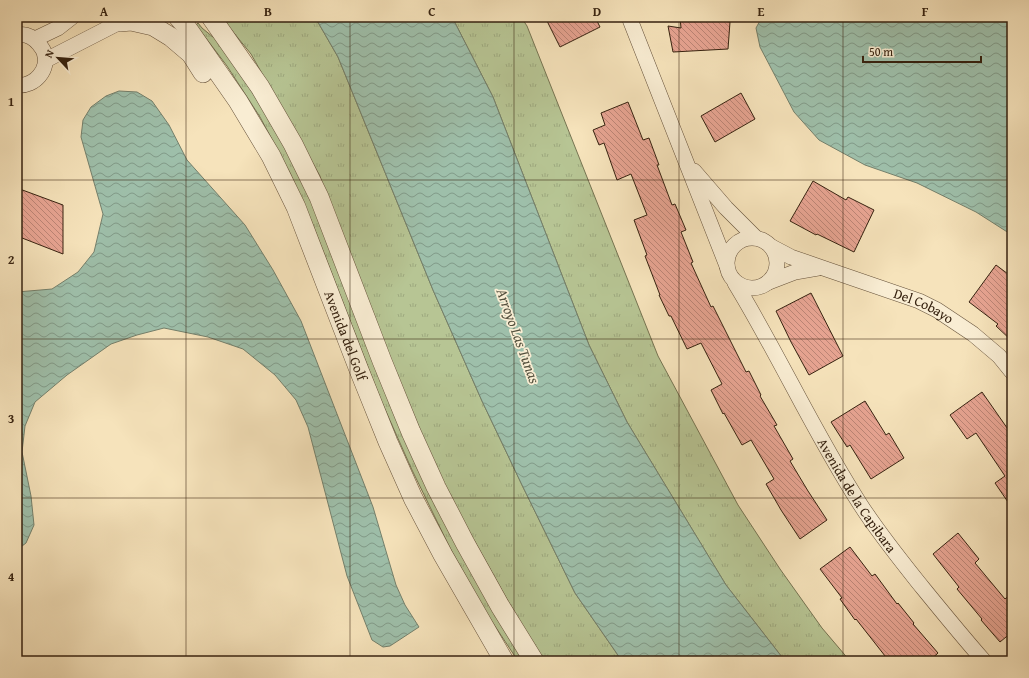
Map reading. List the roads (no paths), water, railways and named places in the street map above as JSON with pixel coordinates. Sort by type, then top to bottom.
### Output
[{"type":"street","points":[[35,39],[58,28],[72,17]]},
{"type":"street","name":"Avenida del Golf","points":[[178,17],[238,101],[271,156],[296,208],[388,442],[413,498],[442,555],[504,661]]},
{"type":"street","name":"Avenida del Golf","points":[[211,17],[260,87],[293,144],[319,197],[382,361],[436,487],[496,599],[527,652],[534,661]]},
{"type":"street","name":"Avenida de la Capibara","points":[[629,17],[731,278],[754,312],[792,386],[860,504],[888,544],[957,631],[984,661]]},
{"type":"street","points":[[46,60],[119,19],[153,26],[172,37],[191,54],[296,208]]},
{"type":"street","points":[[17,35],[21,34],[35,39],[44,51],[46,60],[43,70],[38,78],[29,84],[17,85]]},
{"type":"street","name":"Avenida de la Capibara","points":[[688,165],[726,208],[756,238],[768,243],[772,247]]},
{"type":"street","points":[[727,266],[727,258],[734,244],[741,240],[756,238]]},
{"type":"street","points":[[754,312],[757,298],[766,284],[774,276],[777,269],[776,254],[772,247]]},
{"type":"street","name":"Del Cobayo","points":[[772,247],[791,257],[912,298],[937,310],[973,334],[999,356],[1012,372]]},
{"type":"street","name":"Del Cobayo","points":[[766,284],[795,272],[820,267]]},
{"type":"street","points":[[735,282],[741,286],[755,289],[766,284]]},
{"type":"water","name":"Arroyo Las Tunas","points":[[315,17],[452,17],[493,97],[589,345],[627,422],[726,585],[785,661],[622,661],[575,593],[522,485],[482,401],[433,290],[338,57]]},
{"type":"water","points":[[762,17],[1012,17],[1012,235],[976,212],[917,183],[865,165],[819,140],[794,112],[760,47],[756,28]]},
{"type":"water","points":[[119,91],[137,92],[152,101],[169,125],[187,160],[245,225],[273,270],[301,321],[373,507],[396,585],[405,605],[419,627],[390,646],[383,647],[372,640],[347,576],[308,427],[296,400],[275,375],[243,349],[208,337],[164,328],[111,344],[67,375],[35,402],[25,426],[22,452],[31,496],[34,525],[26,543],[17,550],[17,292],[52,289],[78,272],[94,252],[103,214],[81,137],[83,120],[91,107],[106,96]]}]
